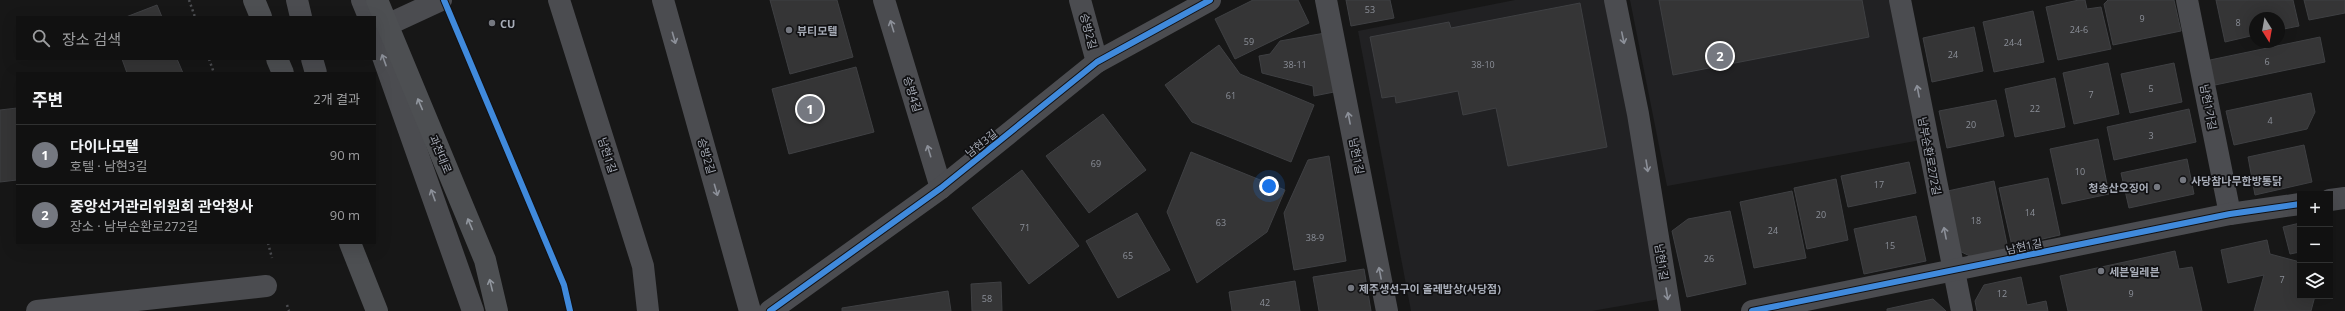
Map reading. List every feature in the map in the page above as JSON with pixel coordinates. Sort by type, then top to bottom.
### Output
[{"type":"main road","points":[[254,0],[261,16]]},
{"type":"main road","name":"과천대로","points":[[377,0],[377,25],[484,260],[497,311]]},
{"type":"main road","points":[[278,60],[283,72]]},
{"type":"main road","points":[[350,244],[378,311]]},
{"type":"street","points":[[297,0],[301,16]]},
{"type":"street","points":[[362,0],[372,16]]},
{"type":"street","points":[[441,0],[377,25],[473,311]]},
{"type":"street","name":"남현1길","points":[[559,0],[643,266],[648,311]]},
{"type":"street","name":"승방2길","points":[[663,0],[750,311]]},
{"type":"street","name":"승방4길","points":[[884,0],[941,188]]},
{"type":"street","name":"승방2길","points":[[1080,0],[1097,62]]},
{"type":"street","name":"남현3길","points":[[770,311],[941,188],[1097,62],[1210,0]]},
{"type":"street","name":"남현1길","points":[[1326,0],[1387,311]]},
{"type":"street","name":"남현1길","points":[[1615,0],[1638,114],[1670,311]]},
{"type":"street","name":"남부순환로272길","points":[[1900,0],[1952,271],[1962,311]]},
{"type":"street","name":"남현1가길","points":[[2187,0],[2230,214]]},
{"type":"street","points":[[312,60],[316,72]]},
{"type":"street","points":[[2333,200],[2345,198]]},
{"type":"street","name":"남현1길","points":[[1752,311],[2230,214],[2297,204]]},
{"type":"street","points":[[360,244],[378,311]]},
{"type":"street","points":[[37,311],[266,286]]},
{"type":"path","points":[[189,0],[195,16]]},
{"type":"path","points":[[209,60],[214,72]]},
{"type":"shaded area","points":[[1515,0],[1606,0],[1666,298],[1592,311],[1411,311],[1358,31]]},
{"type":"shaded area","points":[[1630,0],[1895,0],[1921,140],[1667,186]]},
{"type":"building","points":[[770,0],[837,0],[853,57],[790,74]]},
{"type":"building","points":[[1253,0],[1298,0],[1309,23],[1235,59],[1215,19]]},
{"type":"building","points":[[1346,0],[1390,0],[1394,18],[1351,26]]},
{"type":"building","points":[[1659,0],[1862,0],[1869,37],[1673,75]]},
{"type":"building","points":[[2085,0],[2087,9],[2101,7],[2111,49],[2058,60],[2046,7]]},
{"type":"building","points":[[2108,0],[2174,0],[2181,31],[2113,45],[2104,4]]},
{"type":"building","points":[[2216,0],[2293,0],[2299,26],[2285,29],[2285,12],[2249,12],[2249,36],[2225,42]]},
{"type":"building","points":[[2304,0],[2345,0],[2345,13],[2309,20]]},
{"type":"building","points":[[1580,3],[1607,147],[1508,166],[1496,108],[1463,115],[1458,91],[1396,103],[1395,96],[1382,98],[1370,37],[1449,22],[1451,28]]},
{"type":"building","points":[[157,5],[162,16],[129,16]]},
{"type":"building","points":[[2033,11],[2044,62],[1994,72],[1983,22]]},
{"type":"building","points":[[1974,27],[1983,71],[1932,82],[1923,38]]},
{"type":"building","points":[[1325,33],[1334,92],[1314,96],[1313,86],[1262,73],[1259,56],[1270,54],[1280,41]]},
{"type":"building","points":[[2320,37],[2325,62],[2215,85],[2210,60],[2267,48],[2285,48],[2285,44]]},
{"type":"building","points":[[1219,45],[1240,74],[1314,105],[1291,162],[1192,122],[1165,85]]},
{"type":"building","points":[[122,60],[177,60],[183,72],[127,72]]},
{"type":"building","points":[[2108,63],[2119,114],[2074,124],[2063,73]]},
{"type":"building","points":[[2174,63],[2182,102],[2130,113],[2121,74]]},
{"type":"building","points":[[856,67],[874,132],[789,154],[772,89]]},
{"type":"building","points":[[2055,78],[2065,127],[2015,137],[2005,89]]},
{"type":"building","points":[[2311,93],[2315,112],[2307,129],[2234,145],[2226,111]]},
{"type":"building","points":[[1996,100],[2004,136],[1947,148],[1939,111]]},
{"type":"building","points":[[16,108],[16,180],[0,182],[0,110]]},
{"type":"building","points":[[2189,109],[2196,142],[2114,160],[2107,127]]},
{"type":"building","points":[[1103,114],[1146,170],[1089,213],[1046,156]]},
{"type":"building","points":[[2098,139],[2109,194],[2062,204],[2050,149]]},
{"type":"building","points":[[2304,145],[2312,182],[2255,195],[2248,157]]},
{"type":"building","points":[[1191,152],[1285,190],[1267,232],[1197,283],[1167,212]]},
{"type":"building","points":[[1329,156],[1346,261],[1294,270],[1284,213],[1308,160]]},
{"type":"building","points":[[2187,159],[2194,194],[2129,208],[2121,173]]},
{"type":"building","points":[[1909,162],[1916,193],[1848,207],[1841,176]]},
{"type":"building","points":[[1022,170],[1079,246],[1029,284],[972,208]]},
{"type":"building","points":[[2048,178],[2060,235],[2012,246],[1999,188]]},
{"type":"building","points":[[1836,179],[1848,240],[1807,249],[1794,188]]},
{"type":"building","points":[[1994,181],[2008,249],[1972,257],[1955,249],[1943,192]]},
{"type":"building","points":[[1792,191],[1806,258],[1754,268],[1740,202]]},
{"type":"building","points":[[1730,211],[1746,284],[1687,297],[1672,231],[1688,219]]},
{"type":"building","points":[[1137,213],[1170,270],[1118,298],[1086,241]]},
{"type":"building","points":[[1916,216],[1926,261],[1864,274],[1854,229]]},
{"type":"building","points":[[2297,224],[2297,253],[2290,254],[2283,227]]},
{"type":"building","points":[[2267,240],[2270,254],[2297,261],[2297,299],[2314,299],[2311,311],[2254,311],[2264,275],[2228,283],[2221,250]]},
{"type":"building","points":[[2175,251],[2179,269],[2192,267],[2202,311],[2068,311],[2060,276]]},
{"type":"building","points":[[1364,269],[1371,311],[1319,311],[1313,277]]},
{"type":"building","points":[[2021,277],[2027,305],[2046,301],[2048,311],[1977,311],[1975,301],[1984,285]]},
{"type":"building","points":[[1295,281],[1300,311],[1232,311],[1229,292]]},
{"type":"building","points":[[1001,282],[1002,311],[972,311],[971,284]]},
{"type":"building","points":[[948,291],[951,311],[842,311],[842,308]]},
{"type":"building","points":[[1933,299],[1946,311],[1887,311],[1887,309]]},
{"type":"cycle path","points":[[444,0],[564,285],[570,311]]},
{"type":"cycle path","points":[[770,311],[941,188],[1097,62],[1210,0]]},
{"type":"cycle path","points":[[1752,311],[2230,214],[2297,204]]},
{"type":"place","name":"CU","points":[[492,23]]},
{"type":"place","name":"뷰티모텔","points":[[789,30]]},
{"type":"place","name":"중앙선거관리위원회 관악청사","points":[[1720,56]]},
{"type":"place","name":"다이나모텔","points":[[810,109]]},
{"type":"place","name":"사당참나무한방통닭","points":[[2183,180]]},
{"type":"place","name":"청송산오징어","points":[[2157,187]]},
{"type":"place","name":"세븐일레븐","points":[[2101,271]]},
{"type":"place","name":"제주생선구이 올레밥상(사당점)","points":[[1351,288]]}]
